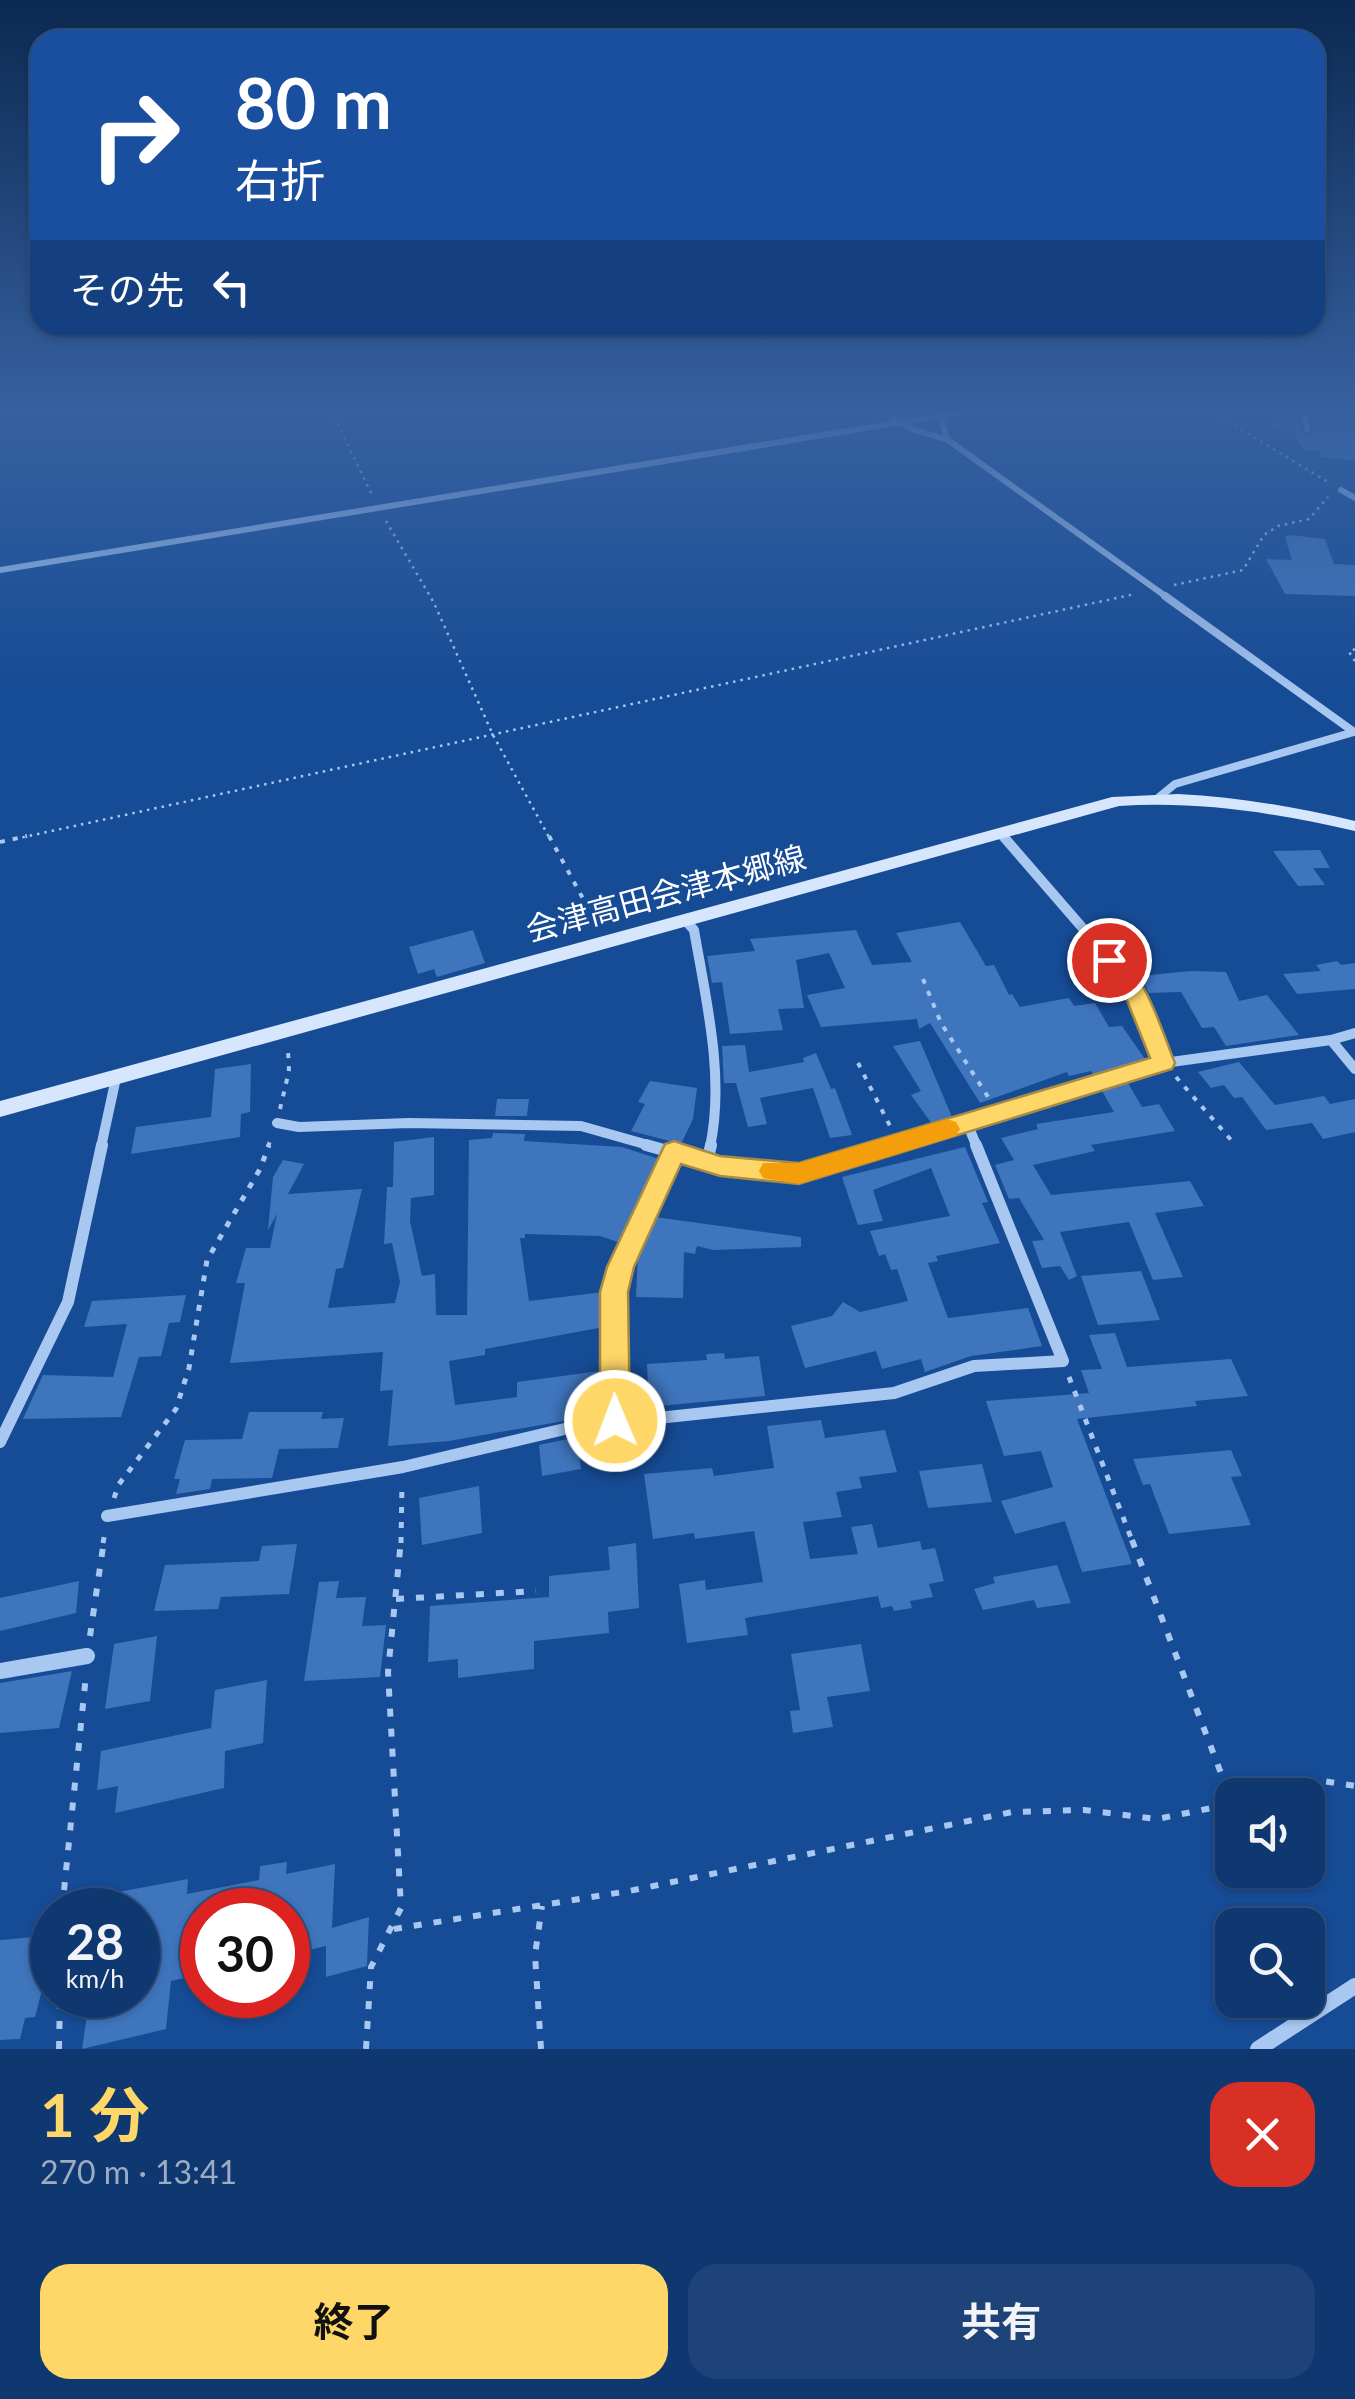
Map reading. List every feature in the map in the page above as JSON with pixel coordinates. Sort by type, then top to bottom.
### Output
[{"type":"main road","name":"会津高田会津本郷線","points":[[0,1109],[1118,801],[1159,797],[1259,804],[1355,826]]},
{"type":"street","points":[[0,570],[393,506]]},
{"type":"street","points":[[1040,506],[1354,733]]},
{"type":"street","points":[[1159,797],[1175,784],[1354,733]]},
{"type":"street","points":[[1000,833],[1132,985],[1164,1063]]},
{"type":"street","points":[[685,920],[694,930],[709,1020],[717,1116],[707,1162]]},
{"type":"street","points":[[276,1123],[299,1127],[409,1123],[580,1126],[707,1162],[799,1174],[1164,1063],[1330,1040],[1355,1033]]},
{"type":"street","points":[[1330,1040],[1355,1068]]},
{"type":"street","points":[[0,1442],[68,1302],[116,1078]]},
{"type":"street","points":[[107,1516],[402,1467],[573,1427],[894,1394],[974,1366],[1063,1361],[967,1123]]},
{"type":"street","points":[[615,1421],[614,1292],[621,1267],[674,1151]]},
{"type":"street","points":[[0,1671],[87,1656]]},
{"type":"street","points":[[1258,2049],[1355,1986]]},
{"type":"path","points":[[0,842],[1242,570],[1250,564],[1264,535],[1278,526],[1309,519],[1320,506]]},
{"type":"path","points":[[378,508],[434,604],[493,735],[606,942]]},
{"type":"path","points":[[1355,649],[1349,652],[1355,661]]},
{"type":"path","points":[[922,979],[941,1023],[998,1112]]},
{"type":"path","points":[[64,1888],[87,1656],[107,1516],[119,1484],[176,1408],[188,1368],[207,1260],[260,1169],[276,1123],[289,1071],[287,1030]]},
{"type":"path","points":[[858,1063],[899,1144]]},
{"type":"path","points":[[1164,1063],[1232,1142]]},
{"type":"path","points":[[1063,1361],[1222,1778]]},
{"type":"path","points":[[366,2049],[366,1992],[376,1952],[394,1929],[401,1908],[388,1672],[396,1600],[402,1467]]},
{"type":"path","points":[[396,1600],[536,1592]]},
{"type":"path","points":[[1325,1781],[1343,1780],[1355,1786]]},
{"type":"path","points":[[394,1929],[542,1906],[1012,1812],[1084,1810],[1157,1819],[1190,1816],[1215,1808]]},
{"type":"path","points":[[541,2049],[535,1955],[542,1906]]},
{"type":"path","points":[[58,2049],[59,2018]]},
{"type":"building","points":[[1285,537],[1325,539],[1334,564],[1355,565],[1355,596],[1285,594],[1266,559],[1292,560]]},
{"type":"building","points":[[1320,850],[1330,868],[1313,868],[1325,885],[1298,886],[1273,851]]},
{"type":"building","points":[[960,922],[986,966],[994,965],[1009,995],[1020,1007],[1069,998],[1074,1006],[1095,1003],[1109,1027],[1122,1026],[1145,1059],[1094,1075],[1091,1071],[1069,1076],[1067,1072],[980,1103],[930,1023],[919,1029],[917,1019],[821,1027],[807,995],[845,988],[829,953],[796,960],[804,1008],[778,1009],[783,1030],[730,1034],[722,982],[712,983],[707,956],[755,951],[750,939],[856,930],[872,965],[912,962],[896,933]]},
{"type":"building","points":[[473,930],[485,963],[437,977],[434,969],[418,974],[409,947]]},
{"type":"building","points":[[1337,961],[1341,965],[1355,963],[1355,989],[1297,994],[1283,974],[1321,971],[1316,965]]},
{"type":"building","points":[[1226,972],[1239,1001],[1267,995],[1299,1035],[1226,1046],[1214,1027],[1202,1028],[1181,992],[1149,993],[1140,976]]},
{"type":"building","points":[[920,1041],[952,1117],[932,1124],[911,1095],[921,1091],[893,1046]]},
{"type":"building","points":[[745,1045],[749,1072],[804,1062],[803,1058],[816,1053],[831,1089],[835,1088],[852,1135],[830,1138],[813,1088],[760,1098],[767,1124],[748,1127],[736,1083],[724,1083],[722,1046]]},
{"type":"building","points":[[1239,1062],[1275,1105],[1324,1096],[1330,1104],[1355,1099],[1355,1132],[1323,1139],[1312,1123],[1266,1130],[1242,1097],[1234,1098],[1224,1085],[1211,1088],[1198,1072]]},
{"type":"building","points":[[251,1064],[250,1112],[241,1114],[240,1137],[131,1154],[136,1127],[211,1117],[215,1069]]},
{"type":"building","points":[[650,1081],[697,1088],[693,1119],[681,1144],[631,1131],[645,1104],[638,1102]]},
{"type":"building","points":[[1128,1083],[1142,1107],[1159,1104],[1175,1131],[1091,1145],[1095,1151],[1033,1165],[1051,1195],[1190,1181],[1204,1206],[1155,1213],[1183,1277],[1153,1280],[1129,1222],[1060,1232],[1077,1276],[1069,1280],[1060,1266],[1042,1268],[1032,1241],[1044,1240],[1019,1198],[1009,1199],[995,1165],[1014,1160],[1001,1138],[1038,1129],[1036,1124],[1114,1112],[1102,1091]]},
{"type":"building","points":[[497,1099],[529,1099],[527,1116],[495,1116]]},
{"type":"building","points":[[493,1133],[525,1134],[524,1141],[622,1147],[659,1159],[621,1243],[600,1236],[525,1234],[525,1238],[520,1238],[529,1301],[604,1292],[604,1327],[485,1349],[485,1355],[449,1361],[455,1405],[517,1397],[517,1382],[600,1371],[604,1414],[449,1441],[388,1446],[393,1390],[380,1391],[383,1352],[230,1363],[245,1283],[236,1283],[246,1248],[270,1248],[277,1214],[268,1230],[273,1177],[283,1160],[304,1164],[288,1194],[362,1189],[343,1268],[336,1269],[328,1308],[395,1303],[400,1282],[392,1243],[384,1244],[387,1187],[393,1187],[394,1142],[434,1137],[434,1195],[411,1198],[410,1221],[422,1276],[435,1274],[436,1315],[467,1315],[469,1140],[492,1138]]},
{"type":"building","points":[[965,1147],[988,1202],[982,1203],[1000,1243],[936,1256],[938,1261],[928,1263],[948,1318],[1028,1308],[1042,1346],[971,1356],[925,1372],[921,1359],[882,1369],[876,1351],[805,1368],[791,1326],[832,1316],[843,1302],[860,1312],[908,1301],[897,1269],[891,1270],[885,1254],[879,1256],[870,1231],[950,1216],[931,1168],[873,1190],[883,1221],[858,1225],[842,1177]]},
{"type":"building","points":[[655,1217],[801,1237],[801,1247],[713,1250],[697,1246],[695,1254],[684,1252],[683,1298],[636,1297],[638,1254]]},
{"type":"building","points":[[1141,1271],[1160,1320],[1098,1325],[1081,1276]]},
{"type":"building","points":[[186,1295],[180,1322],[169,1323],[161,1356],[139,1357],[121,1417],[23,1419],[43,1375],[113,1377],[127,1324],[84,1327],[92,1301]]},
{"type":"building","points":[[1115,1333],[1127,1367],[1231,1359],[1248,1396],[1195,1401],[1197,1406],[1077,1419],[1132,1564],[1082,1572],[1065,1521],[1015,1534],[1001,1501],[1053,1487],[1041,1451],[1004,1456],[986,1401],[1089,1393],[1081,1370],[1102,1369],[1089,1335]]},
{"type":"building","points":[[724,1353],[725,1359],[759,1356],[765,1396],[649,1407],[647,1364],[707,1360],[706,1354]]},
{"type":"building","points":[[249,1412],[323,1412],[321,1419],[344,1418],[338,1448],[279,1449],[272,1478],[212,1479],[210,1489],[176,1494],[180,1479],[174,1479],[185,1440],[242,1439]]},
{"type":"building","points":[[821,1420],[825,1438],[885,1430],[897,1472],[859,1477],[862,1488],[836,1492],[842,1517],[803,1522],[810,1559],[858,1554],[851,1527],[872,1524],[878,1548],[920,1541],[922,1550],[935,1548],[944,1581],[929,1584],[933,1597],[910,1601],[912,1608],[881,1608],[878,1596],[745,1618],[748,1635],[687,1643],[679,1584],[705,1580],[706,1590],[763,1582],[754,1531],[695,1539],[694,1533],[653,1539],[644,1474],[712,1468],[714,1476],[774,1468],[767,1426]]},
{"type":"building","points":[[577,1437],[581,1469],[542,1476],[539,1445]]},
{"type":"building","points":[[1231,1450],[1242,1476],[1231,1477],[1251,1525],[1169,1534],[1150,1484],[1143,1485],[1133,1459]]},
{"type":"building","points":[[982,1464],[992,1502],[928,1508],[919,1471]]},
{"type":"building","points":[[479,1486],[482,1533],[422,1545],[419,1498]]},
{"type":"building","points":[[636,1543],[639,1608],[608,1612],[609,1633],[534,1641],[534,1669],[458,1678],[458,1659],[428,1662],[430,1606],[549,1597],[549,1576],[610,1570],[608,1547]]},
{"type":"building","points":[[297,1544],[289,1594],[221,1597],[218,1609],[154,1611],[165,1565],[259,1561],[262,1546]]},
{"type":"building","points":[[1057,1565],[1071,1603],[1037,1608],[1034,1600],[983,1610],[974,1589],[995,1583],[993,1577]]},
{"type":"building","points":[[79,1581],[76,1613],[0,1631],[0,1598]]},
{"type":"building","points":[[339,1581],[336,1598],[366,1597],[362,1626],[386,1625],[380,1677],[304,1681],[319,1582]]},
{"type":"building","points":[[157,1636],[150,1701],[105,1709],[114,1644]]},
{"type":"building","points":[[861,1644],[870,1691],[827,1697],[833,1727],[793,1733],[790,1711],[800,1710],[791,1654]]},
{"type":"building","points":[[72,1671],[59,1728],[0,1733],[0,1683]]},
{"type":"building","points":[[267,1680],[263,1743],[225,1751],[224,1788],[115,1813],[118,1786],[97,1790],[101,1751],[211,1728],[215,1690]]},
{"type":"building","points":[[287,1862],[286,1874],[335,1864],[332,1928],[369,1917],[367,1966],[326,1977],[326,1946],[310,1950],[310,1888],[218,1888],[259,1880],[260,1866]]},
{"type":"building","points":[[188,1879],[187,1888],[180,1888],[180,1979],[171,1981],[166,2029],[82,2049],[87,2018],[160,2018],[160,1888],[140,1888]]},
{"type":"building","points":[[30,1937],[30,2018],[25,2018],[20,2039],[0,2040],[0,1940]]},
{"type":"slow traffic","points":[[772,1171],[799,1174],[947,1129]]},
{"type":"route","points":[[615,1421],[614,1292],[621,1267],[674,1151],[720,1166],[799,1174],[1164,1063],[1132,985],[1109,960]]}]
